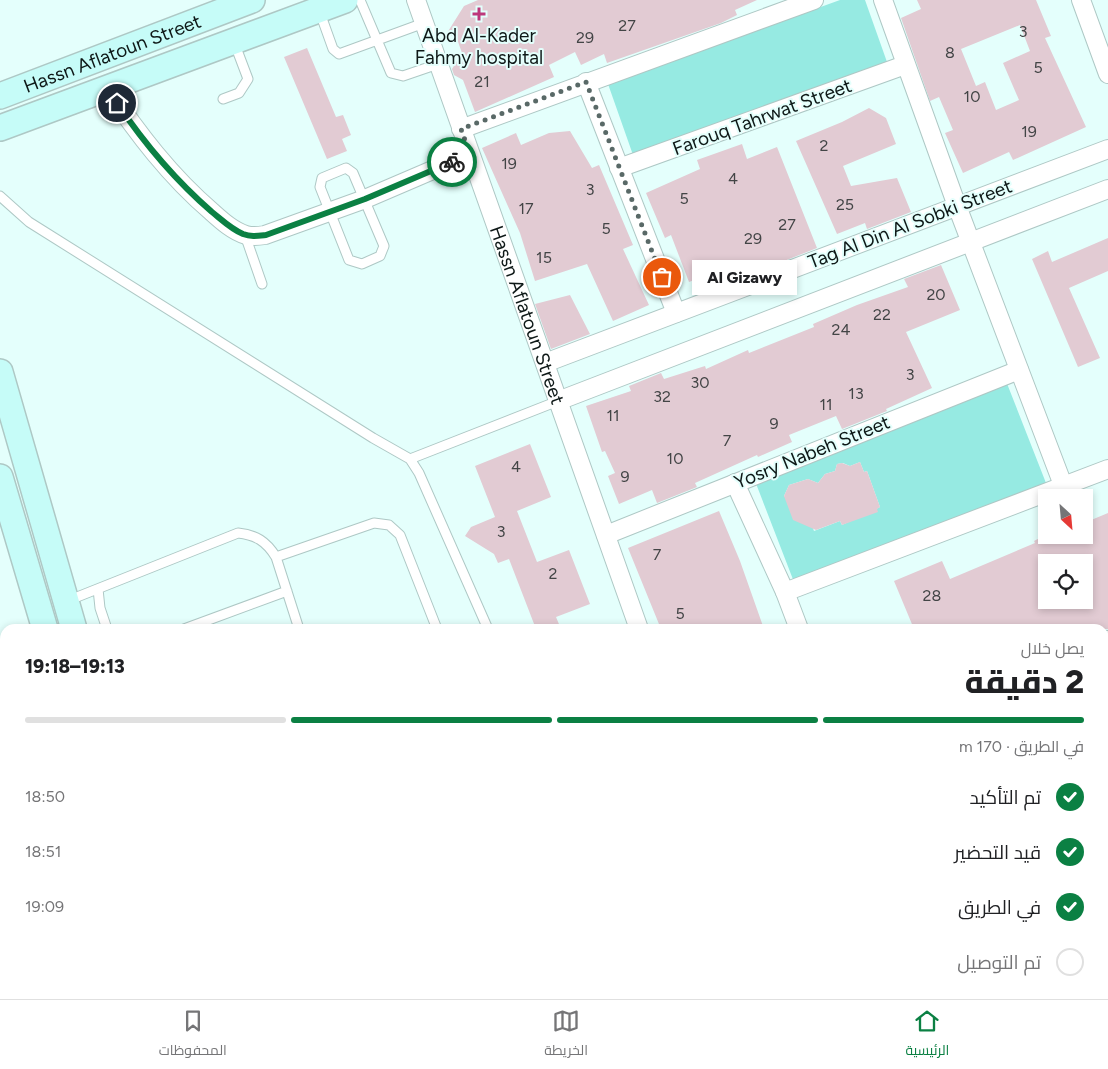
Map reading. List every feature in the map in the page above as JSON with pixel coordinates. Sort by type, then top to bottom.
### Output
[{"type":"street","name":"Hassn Aflatoun Street","points":[[0,128],[345,0]]},
{"type":"street","name":"Hassn Aflatoun Street","points":[[416,0],[637,624]]},
{"type":"street","points":[[461,129],[814,0]]},
{"type":"street","points":[[883,0],[956,206],[1064,486]]},
{"type":"street","points":[[1081,0],[1108,74]]},
{"type":"street","name":"Hassn Aflatoun Street","points":[[1,94],[244,3]]},
{"type":"street","points":[[240,39],[244,3]]},
{"type":"street","name":"Farouq Tahrwat Street","points":[[619,168],[905,65]]},
{"type":"street","points":[[586,82],[676,313]]},
{"type":"street","points":[[107,88],[137,132],[175,177],[224,223],[245,235],[253,237],[266,235],[365,199],[470,154]]},
{"type":"street","name":"Tag Al Din Al Sobki Street","points":[[545,364],[1108,149]]},
{"type":"street","name":"Tag Al Din Al Sobki Street","points":[[558,401],[970,240],[1108,189]]},
{"type":"street","name":"Yosry Nabeh Street","points":[[606,535],[1019,370]]},
{"type":"street","points":[[0,372],[72,624]]},
{"type":"street","points":[[785,592],[1108,469]]},
{"type":"street","points":[[734,484],[785,592],[797,624]]},
{"type":"street","points":[[2,491],[44,624]]},
{"type":"lane","points":[[360,0],[388,70],[395,76],[403,76],[438,64]]},
{"type":"lane","points":[[319,10],[335,52],[343,54],[424,23]]},
{"type":"lane","points":[[223,99],[239,93],[248,79],[240,39]]},
{"type":"lane","points":[[346,168],[353,173],[365,199],[384,249],[380,256],[362,264],[350,260],[329,212],[320,187],[320,181],[322,178],[346,168]]},
{"type":"lane","points":[[0,196],[29,222],[373,438],[410,459],[419,474],[486,624]]},
{"type":"lane","points":[[245,235],[262,284]]},
{"type":"lane","points":[[410,459],[558,401]]},
{"type":"lane","points":[[276,556],[374,523],[389,525],[400,535],[435,624]]},
{"type":"lane","points":[[65,602],[238,533],[250,534],[261,539],[276,556],[297,624]]},
{"type":"lane","points":[[98,589],[100,608],[105,624]]},
{"type":"lane","points":[[198,624],[287,592]]},
{"type":"shaded area","points":[[840,0],[865,0],[887,62],[633,155],[608,84]]},
{"type":"shaded area","points":[[1006,381],[1046,483],[794,582],[755,481]],"holes":[[[860,462],[864,472],[867,471],[880,507],[842,525],[840,521],[814,531],[811,523],[784,496],[789,485],[808,479],[818,483],[825,474],[835,471],[837,464],[843,463],[850,466]]]},
{"type":"building","points":[[478,0],[757,0],[735,10],[737,15],[721,23],[607,63],[604,54],[581,65],[575,52],[549,65],[554,77],[475,112],[463,80],[454,75],[452,69],[462,53],[457,39],[447,33],[464,6]]},
{"type":"building","points":[[917,0],[1036,0],[1051,36],[1045,38],[1086,127],[1013,160],[1009,152],[963,173],[945,133],[953,130],[939,97],[930,101],[901,18],[921,9]],"holes":[[[1020,25],[1030,51],[1003,63],[1019,100],[996,110],[985,82],[976,86],[961,49]]]},
{"type":"building","points":[[307,48],[336,117],[343,115],[351,135],[342,139],[347,151],[327,159],[284,57]]},
{"type":"building","points":[[869,108],[886,118],[896,144],[843,166],[851,186],[897,178],[911,212],[867,229],[865,223],[837,234],[796,141],[842,122]]},
{"type":"building","points":[[570,131],[592,168],[599,165],[633,245],[623,249],[649,305],[613,321],[587,264],[535,281],[520,233],[482,148],[516,133],[521,145],[549,133]]},
{"type":"building","points":[[742,144],[747,159],[777,147],[817,248],[774,265],[772,260],[739,273],[735,265],[689,282],[671,235],[665,238],[646,193],[700,169],[697,160]]},
{"type":"building","points":[[1108,238],[1108,271],[1069,288],[1100,358],[1078,367],[1032,259],[1048,251],[1052,262]]},
{"type":"building","points":[[941,265],[960,310],[906,332],[932,388],[886,409],[887,411],[842,429],[836,416],[789,435],[792,442],[758,457],[757,455],[695,483],[697,487],[657,503],[652,490],[619,504],[608,476],[615,473],[605,451],[602,452],[586,406],[631,391],[629,386],[661,373],[664,379],[705,366],[706,369],[748,350],[749,353],[814,327],[813,324],[857,305],[908,287],[904,279]]},
{"type":"building","points":[[570,295],[590,334],[551,349],[535,304]]},
{"type":"building","points":[[530,444],[551,497],[517,511],[537,562],[569,550],[590,604],[556,617],[559,624],[534,624],[509,559],[498,563],[494,554],[465,536],[471,527],[495,517],[475,466]]},
{"type":"building","points":[[860,462],[864,472],[867,471],[880,507],[877,509],[878,512],[842,525],[840,521],[816,530],[793,520],[784,496],[789,485],[808,479],[818,483],[825,474],[835,471],[837,464],[842,463],[850,466]]},
{"type":"building","points":[[719,511],[740,561],[762,624],[659,624],[628,548]]},
{"type":"building","points":[[1108,513],[1108,624],[912,624],[894,581],[942,561],[950,579],[1035,543],[1034,541],[1038,539],[1038,544],[1093,544],[1093,519]]},
{"type":"way so far","points":[[452,162],[470,154],[461,129],[586,82],[662,277]]},
{"type":"place","name":"Abd Al-Kader Fahmy hospital","points":[[479,14]]},
{"type":"place","name":"Al Gizawy","points":[[662,277]]},
{"type":"route","points":[[117,103],[137,132],[175,177],[224,223],[236,231],[253,237],[266,235],[365,199],[452,162]]}]
